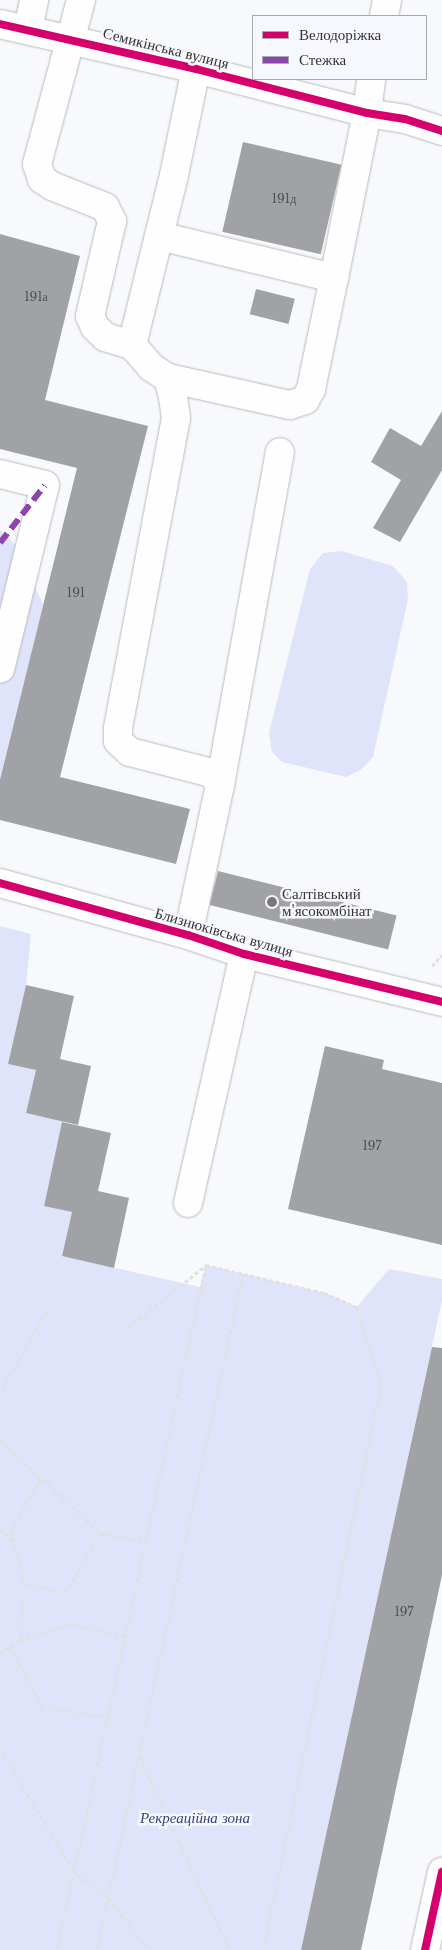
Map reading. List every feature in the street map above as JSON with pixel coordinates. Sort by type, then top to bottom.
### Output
[{"type":"street","points":[[28,29],[34,0]]},
{"type":"street","points":[[81,0],[72,40],[37,164],[42,179],[47,183],[105,207],[112,221],[90,316],[94,327],[105,337],[132,345],[151,367],[168,378],[290,405],[305,400],[311,389],[334,278],[367,114],[371,80]]},
{"type":"street","points":[[384,15],[387,0]]},
{"type":"street","name":"Семикінська вулиця","points":[[0,24],[196,69],[367,114],[405,118],[442,131]]},
{"type":"street","points":[[132,345],[159,236],[196,69]]},
{"type":"street","points":[[159,236],[334,278]]},
{"type":"street","points":[[168,378],[176,418],[118,729],[118,741],[130,752],[212,773],[220,785]]},
{"type":"street","points":[[188,935],[220,785],[280,452]]},
{"type":"street","points":[[0,474],[45,485],[0,669]]},
{"type":"street","name":"Близнюківська вулиця","points":[[0,883],[188,935],[244,954],[442,1002]]},
{"type":"street","points":[[188,1203],[244,954]]},
{"type":"street","points":[[425,1950],[442,1872]]},
{"type":"path","points":[[432,966],[442,955]]},
{"type":"path","points":[[206,1265],[324,1293],[357,1307],[381,1385],[263,1950]]},
{"type":"path","points":[[129,1327],[206,1265]]},
{"type":"path","points":[[57,1950],[206,1265]]},
{"type":"path","points":[[97,1950],[243,1274]]},
{"type":"path","points":[[0,1394],[49,1307]]},
{"type":"path","points":[[0,1440],[100,1533],[145,1542]]},
{"type":"path","points":[[20,1640],[25,1586],[11,1531],[41,1479]]},
{"type":"path","points":[[0,1529],[14,1544]]},
{"type":"path","points":[[27,1585],[66,1593],[100,1533]]},
{"type":"path","points":[[0,1652],[20,1640],[70,1624],[125,1636]]},
{"type":"path","points":[[10,1646],[42,1707],[107,1717]]},
{"type":"path","points":[[0,1749],[74,1871],[108,1898],[149,1950]]},
{"type":"path","points":[[140,1756],[229,1950]]},
{"type":"green space","points":[[0,530],[18,547],[43,605],[0,789]]},
{"type":"green space","points":[[341,551],[393,566],[407,582],[408,599],[373,757],[361,770],[346,777],[282,762],[272,752],[269,733],[310,569],[323,553]]},
{"type":"green space","name":"Рекреаційна зона","points":[[0,926],[31,934],[26,985],[8,1064],[36,1070],[26,1113],[63,1121],[44,1205],[72,1212],[62,1256],[200,1287],[206,1265],[324,1293],[357,1307],[389,1269],[442,1279],[442,1300],[301,1950],[0,1950]]},
{"type":"building","points":[[243,142],[341,165],[321,254],[222,232]]},
{"type":"building","points":[[0,234],[80,256],[45,400],[148,426],[60,777],[190,809],[176,864],[0,820],[0,780],[77,468],[0,449]]},
{"type":"building","points":[[256,289],[295,299],[289,324],[250,314]]},
{"type":"building","points":[[442,411],[442,470],[400,542],[373,528],[401,480],[371,462],[390,428],[421,446]]},
{"type":"building","points":[[218,871],[397,916],[388,949],[210,905]]},
{"type":"building","points":[[26,985],[74,996],[60,1059],[91,1066],[78,1125],[26,1113],[36,1070],[8,1064]]},
{"type":"building","points":[[325,1046],[384,1060],[382,1069],[442,1083],[442,1245],[288,1209]]},
{"type":"building","points":[[62,1122],[111,1133],[98,1191],[129,1198],[114,1268],[62,1256],[72,1212],[44,1206]]},
{"type":"building","points":[[432,1347],[442,1348],[442,1575],[361,1950],[301,1950]]},
{"type":"marked path","points":[[0,543],[45,485]]},
{"type":"cycle path","points":[[0,24],[196,69],[367,113],[405,119],[442,131]]},
{"type":"cycle path","points":[[0,883],[188,935],[244,954],[442,1002]]},
{"type":"cycle path","points":[[425,1950],[442,1872]]},
{"type":"place","name":"Салтівський м'ясокомбінат","points":[[272,902]]}]
